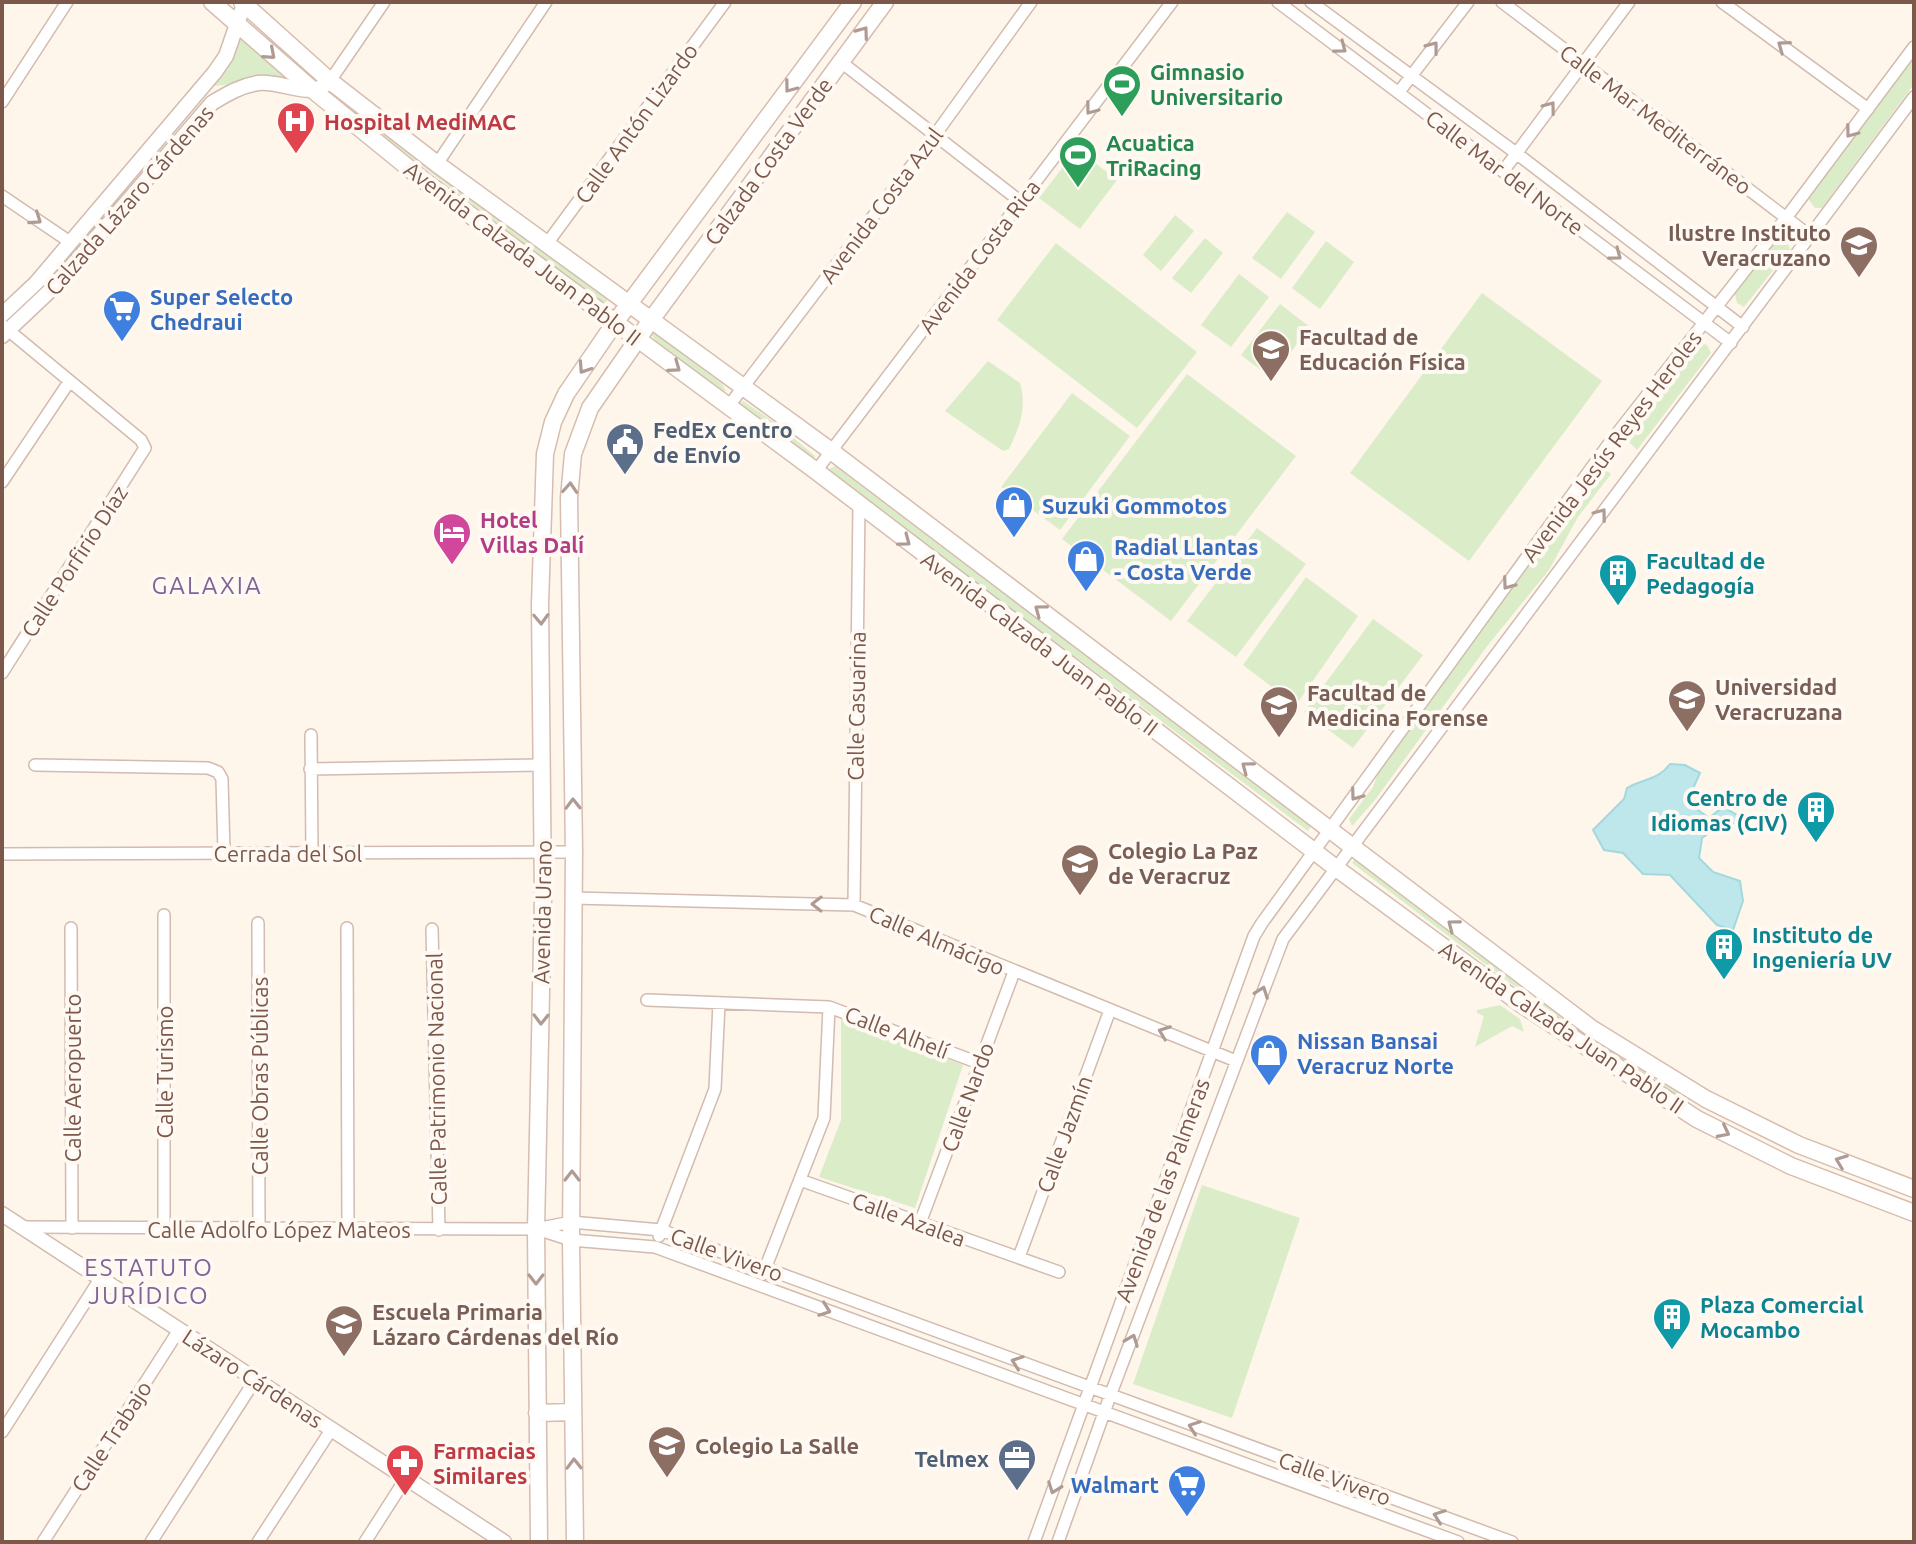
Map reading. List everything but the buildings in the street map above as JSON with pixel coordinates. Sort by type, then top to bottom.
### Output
[{"type":"main road","name":"Avenida Calzada Juan Pablo II","points":[[212,2],[427,183],[816,471],[1336,868],[1524,1006],[1697,1119],[1791,1166],[1914,1213]]},
{"type":"main road","name":"Calzada Costa Verde","points":[[629,305],[853,2]]},
{"type":"main road","name":"Calzada Costa Verde","points":[[651,320],[885,2]]},
{"type":"main road","name":"Avenida Calzada Juan Pablo II","points":[[244,3],[330,81],[437,164],[831,451],[1535,987],[1682,1086],[1799,1145],[1914,1189]]},
{"type":"main road","name":"Avenida Urano","points":[[539,1542],[536,1229],[543,852],[540,583],[545,454],[553,422],[566,394],[629,305]]},
{"type":"main road","name":"Avenida Urano","points":[[575,1542],[571,1240],[574,852],[569,498],[573,454],[590,408],[651,320]]},
{"type":"main road","points":[[540,583],[570,583]]},
{"type":"main road","points":[[1524,1006],[1535,987]]},
{"type":"main road","points":[[1791,1166],[1799,1145]]},
{"type":"main road","points":[[537,1413],[573,1412]]},
{"type":"street","points":[[2,102],[67,2]]},
{"type":"street","points":[[314,91],[322,89],[330,81],[384,2]]},
{"type":"street","points":[[437,164],[546,2]]},
{"type":"street","name":"Calle Antón Lizardo","points":[[546,245],[725,2]]},
{"type":"street","name":"Avenida Costa Azul","points":[[728,407],[935,135],[1031,2]]},
{"type":"street","name":"Avenida Costa Rica","points":[[816,471],[1172,2]]},
{"type":"street","name":"Calle Mar del Norte","points":[[1278,2],[1731,343]]},
{"type":"street","points":[[1399,92],[1468,2]]},
{"type":"street","name":"Calle Mar Mediterráneo","points":[[1502,2],[1810,236]]},
{"type":"street","points":[[1504,170],[1629,2]]},
{"type":"street","points":[[1722,2],[1868,109]]},
{"type":"street","name":"Calzada Lázaro Cárdenas","points":[[2,315],[36,283],[215,72],[226,56],[244,3]]},
{"type":"street","points":[[1308,24],[1318,4]]},
{"type":"street","name":"Calle Mar del Norte","points":[[1318,4],[1743,327]]},
{"type":"street","name":"Avenida Jesús Reyes Heroles","points":[[1315,851],[1608,445],[1786,218],[1914,47]]},
{"type":"street","points":[[841,62],[1021,202]]},
{"type":"street","name":"Calzada Lázaro Cárdenas","points":[[4,330],[56,285],[212,103],[237,88],[261,83],[314,91]]},
{"type":"street","name":"Avenida Jesús Reyes Heroles","points":[[1336,868],[1914,97]]},
{"type":"street","points":[[2,196],[70,242]]},
{"type":"street","points":[[2,482],[69,382],[4,330]]},
{"type":"street","name":"Calle Porfirio Díaz","points":[[2,673],[145,448],[141,440],[69,382]]},
{"type":"street","name":"Calle Casuarina","points":[[854,905],[859,506]]},
{"type":"street","points":[[311,735],[312,853]]},
{"type":"street","points":[[35,765],[208,768],[218,772],[222,779],[224,853]]},
{"type":"street","points":[[310,769],[543,765]]},
{"type":"street","name":"Avenida de las Palmeras","points":[[1034,1542],[1254,936],[1315,851]]},
{"type":"street","name":"Cerrada del Sol","points":[[2,854],[574,852]]},
{"type":"street","name":"Avenida de las Palmeras","points":[[1058,1542],[1276,953],[1336,868]]},
{"type":"street","name":"Calle Almácigo","points":[[573,898],[854,905],[1236,1061]]},
{"type":"street","name":"Calle Turismo","points":[[164,915],[164,1229]]},
{"type":"street","name":"Calle Obras Públicas","points":[[258,923],[259,1230]]},
{"type":"street","name":"Calle Aeropuerto","points":[[71,928],[72,1228]]},
{"type":"street","points":[[347,928],[348,1229]]},
{"type":"street","name":"Calle Patrimonio Nacional","points":[[432,929],[439,1230]]},
{"type":"street","name":"Calle Nardo","points":[[920,1223],[1014,972]]},
{"type":"street","name":"Calle Alhelí","points":[[647,1000],[829,1007],[979,1063]]},
{"type":"street","points":[[655,1247],[715,1089],[719,1003]]},
{"type":"street","points":[[758,1285],[824,1118],[829,1007]]},
{"type":"street","name":"Calle Jazmín","points":[[1019,1257],[1110,1010]]},
{"type":"street","name":"Calle Azalea","points":[[800,1180],[1059,1272]]},
{"type":"street","name":"Lázaro Cárdenas","points":[[2,1214],[406,1478],[481,1536],[504,1542]]},
{"type":"street","name":"Calle Vivero","points":[[536,1229],[571,1222],[661,1230],[1512,1542]]},
{"type":"street","name":"Calle Adolfo López Mateos","points":[[22,1227],[536,1229]]},
{"type":"street","name":"Calle Vivero","points":[[536,1229],[571,1240],[655,1247],[1458,1542]]},
{"type":"street","points":[[2,1432],[100,1279]]},
{"type":"street","points":[[856,1321],[861,1304]]},
{"type":"street","points":[[920,1345],[926,1328]]},
{"type":"street","name":"Calle Trabajo","points":[[43,1542],[179,1330]]},
{"type":"street","points":[[151,1542],[255,1380]]},
{"type":"street","points":[[258,1542],[331,1430]]},
{"type":"street","points":[[365,1542],[406,1478]]},
{"type":"green space","points":[[239,33],[289,78],[214,86]]},
{"type":"green space","points":[[1914,53],[1914,84],[1822,208],[1815,208],[1807,197]]},
{"type":"green space","points":[[341,98],[607,298],[607,303],[597,299],[338,102],[337,99]]},
{"type":"green space","name":"Acuatica TriRacing","points":[[1077,149],[1117,180],[1080,229],[1039,198]]},
{"type":"green space","points":[[1287,212],[1315,232],[1281,279],[1252,258]]},
{"type":"green space","points":[[1175,215],[1194,231],[1161,271],[1143,255]]},
{"type":"green space","points":[[1779,237],[1786,239],[1790,249],[1744,307],[1737,303],[1735,294]]},
{"type":"green space","points":[[1205,238],[1223,253],[1191,293],[1172,278]]},
{"type":"green space","points":[[1326,241],[1354,262],[1320,309],[1292,288]]},
{"type":"green space","points":[[1056,243],[1197,352],[1137,428],[997,320]]},
{"type":"green space","points":[[1239,274],[1269,297],[1231,347],[1201,325]]},
{"type":"green space","points":[[1482,293],[1602,381],[1469,561],[1350,473]]},
{"type":"green space","points":[[1280,304],[1310,327],[1271,378],[1241,355]]},
{"type":"green space","points":[[654,333],[722,384],[726,391],[722,392],[673,358],[657,342],[652,335]]},
{"type":"green space","points":[[1699,342],[1707,345],[1711,353],[1637,450],[1629,442]]},
{"type":"green space","points":[[988,361],[1020,383],[1022,392],[1019,425],[1009,449],[1003,451],[945,411]]},
{"type":"green space","points":[[1187,374],[1296,456],[1171,621],[1062,539]]},
{"type":"green space","points":[[1072,393],[1130,436],[1060,530],[1001,487]]},
{"type":"green space","points":[[743,401],[777,424],[815,456],[814,459],[742,407],[740,403]]},
{"type":"green space","points":[[835,466],[1311,826],[1308,831],[831,474],[829,469]]},
{"type":"green space","points":[[1604,469],[1611,474],[1578,517],[1549,570],[1488,645],[1375,800],[1352,826],[1349,819],[1373,787],[1390,755],[1491,613]]},
{"type":"green space","points":[[1257,528],[1306,564],[1236,657],[1187,621]]},
{"type":"green space","points":[[1306,577],[1358,616],[1296,705],[1243,665]]},
{"type":"green space","points":[[1373,619],[1423,655],[1353,748],[1304,712]]},
{"type":"green space","points":[[1356,857],[1522,983],[1522,988],[1518,989],[1352,863]]},
{"type":"green space","points":[[1546,1000],[1690,1095],[1691,1100],[1686,1101],[1628,1067],[1541,1007],[1541,1001]]},
{"type":"green space","points":[[1500,1005],[1520,1019],[1524,1032],[1512,1026],[1475,1047],[1484,1016],[1477,1010]]},
{"type":"green space","points":[[841,1019],[963,1065],[915,1208],[819,1177],[841,1120]]},
{"type":"green space","points":[[1202,1185],[1300,1218],[1232,1418],[1133,1384]]},
{"type":"water","points":[[1670,764],[1685,765],[1700,773],[1687,802],[1709,818],[1723,807],[1737,815],[1733,826],[1719,826],[1702,838],[1699,858],[1713,872],[1740,881],[1743,901],[1733,930],[1717,925],[1670,875],[1643,874],[1623,853],[1604,850],[1593,830],[1624,799],[1627,788],[1656,776]]},
{"type":"place","name":"Gimnasio Universitario","points":[[1122,118]]},
{"type":"place","name":"Hospital MediMAC","points":[[296,155]]},
{"type":"place","name":"Acuatica TriRacing","points":[[1078,189]]},
{"type":"place","name":"Ilustre Instituto Veracruzano","points":[[1859,279]]},
{"type":"place","name":"Super Selecto Chedraui","points":[[122,343]]},
{"type":"place","name":"Facultad de Educación Física","points":[[1271,383]]},
{"type":"place","name":"FedEx Centro de Envío","points":[[625,476]]},
{"type":"place","name":"Suzuki Gommotos","points":[[1014,539]]},
{"type":"place","name":"Hotel Villas Dalí","points":[[452,566]]},
{"type":"place","name":"Radial Llantas - Costa Verde","points":[[1086,593]]},
{"type":"place","name":"Facultad de Pedagogía","points":[[1618,607]]},
{"type":"place","name":"Universidad Veracruzana","points":[[1687,733]]},
{"type":"place","name":"Facultad de Medicina Forense","points":[[1279,739]]},
{"type":"place","name":"Centro de Idiomas (CIV)","points":[[1816,844]]},
{"type":"place","name":"Colegio La Paz de Veracruz","points":[[1080,897]]},
{"type":"place","name":"Instituto de Ingeniería UV","points":[[1724,981]]},
{"type":"place","name":"Nissan Bansai Veracruz Norte","points":[[1269,1087]]},
{"type":"place","name":"Plaza Comercial Mocambo","points":[[1672,1351]]},
{"type":"place","name":"Escuela Primaria Lázaro Cárdenas del Río","points":[[344,1358]]},
{"type":"place","name":"Colegio La Salle","points":[[667,1479]]},
{"type":"place","name":"Telmex","points":[[1017,1492]]},
{"type":"place","name":"Farmacias Similares","points":[[405,1497]]},
{"type":"place","name":"Walmart","points":[[1187,1518]]},
{"type":"district","name":"GALAXIA","points":[[207,585]]},
{"type":"district","name":"ESTATUTO JURÍDICO","points":[[149,1281]]}]
